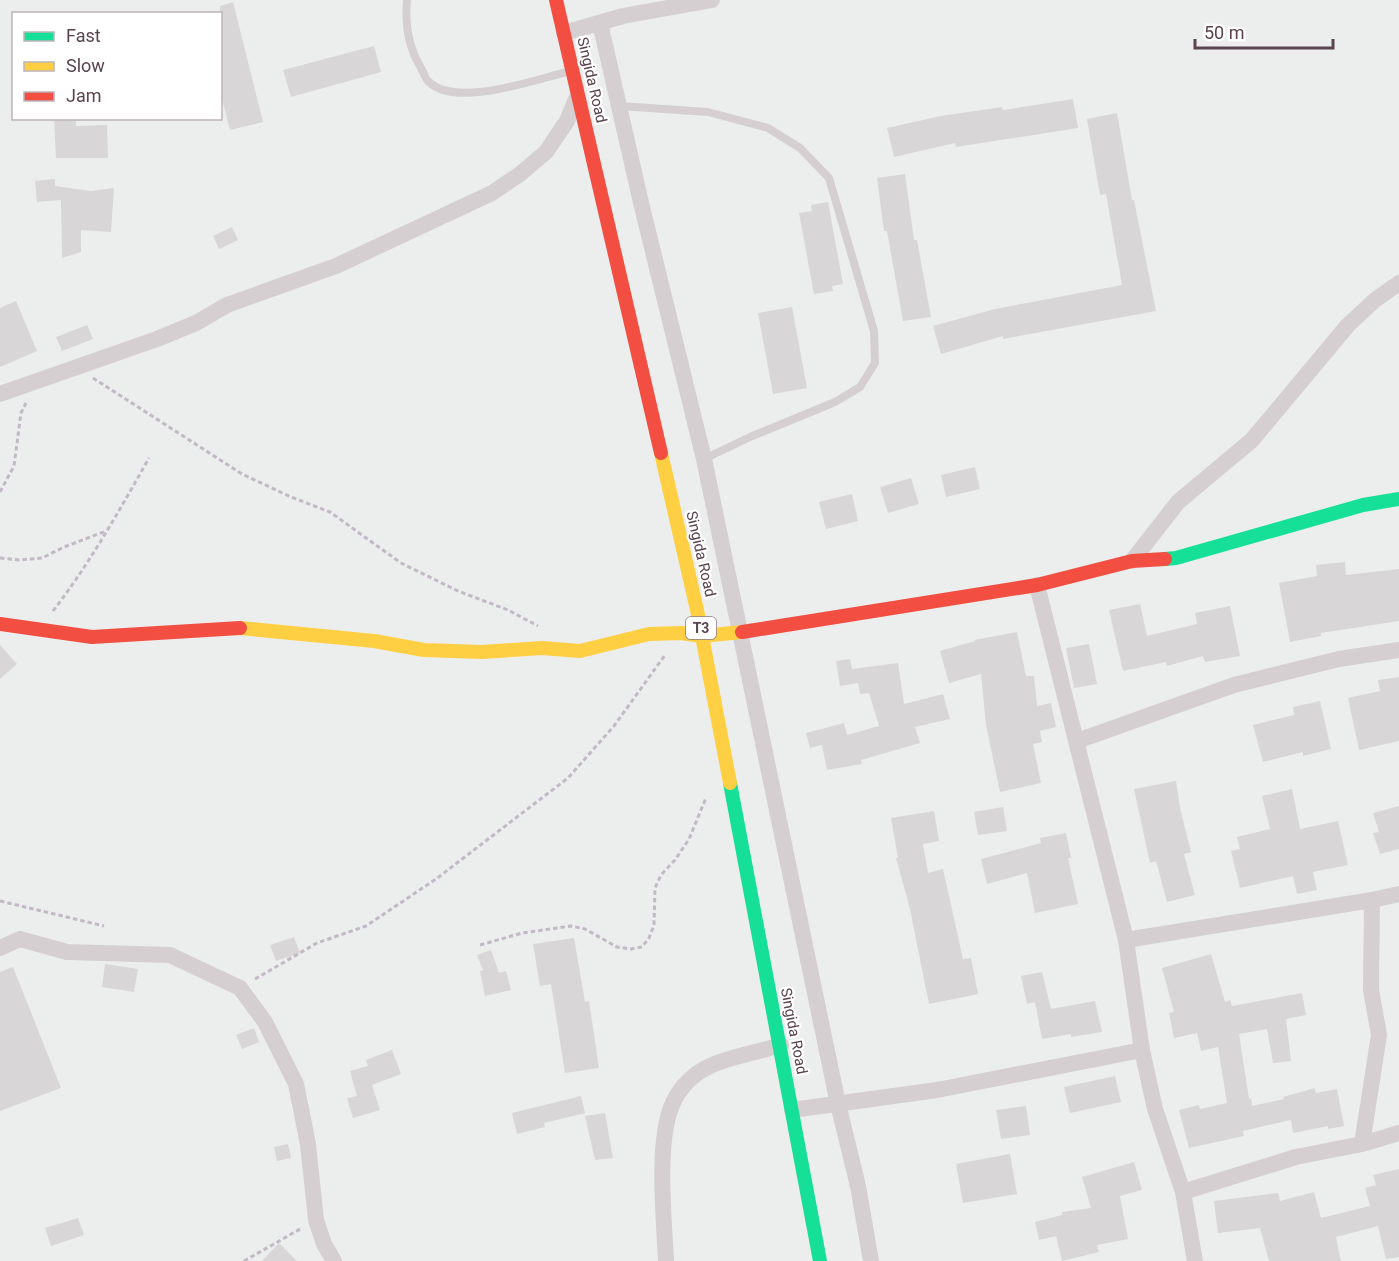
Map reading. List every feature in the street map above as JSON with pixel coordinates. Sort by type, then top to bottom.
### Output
[{"type":"main road","name":"Singida Road","points":[[556,0],[702,636],[820,1261]]},
{"type":"main road","points":[[0,624],[92,637],[244,628],[374,641],[424,650],[482,652],[542,648],[580,651],[649,634],[681,633],[702,636],[740,632],[1037,585],[1132,561],[1176,558],[1363,505],[1399,500]]},
{"type":"street","points":[[564,33],[600,23],[620,8],[712,0]]},
{"type":"street","points":[[600,23],[642,207],[705,459],[838,1104],[858,1186],[871,1261]]},
{"type":"street","points":[[0,394],[157,339],[196,323],[227,305],[336,266],[492,193],[546,152],[567,121],[579,93]]},
{"type":"street","points":[[1132,561],[1178,502],[1252,440],[1348,325],[1375,300],[1399,283]]},
{"type":"street","points":[[1037,585],[1126,940],[1142,1050],[1155,1109],[1183,1192],[1195,1261]]},
{"type":"street","points":[[1077,741],[1234,685],[1338,659],[1399,650]]},
{"type":"street","points":[[1126,940],[1399,894]]},
{"type":"street","points":[[1362,1144],[1379,1035],[1371,990],[1372,900]]},
{"type":"street","points":[[0,948],[20,939],[67,952],[170,955],[240,988],[265,1022],[296,1084],[308,1144],[316,1220],[324,1244],[334,1261]]},
{"type":"street","points":[[666,1261],[664,1143],[672,1105],[686,1083],[710,1066],[781,1045]]},
{"type":"street","points":[[792,1110],[937,1090],[1142,1050]]},
{"type":"street","points":[[1183,1192],[1296,1157],[1362,1144],[1399,1133]]},
{"type":"lane","points":[[407,0],[405,21],[414,55],[429,82],[452,94],[483,93],[573,70]]},
{"type":"lane","points":[[620,106],[708,112],[768,128],[800,148],[829,178],[874,331],[875,363],[860,387],[835,402],[750,437],[705,459]]},
{"type":"path","points":[[77,366],[123,399],[168,425],[242,474],[330,512],[401,563],[458,591],[508,610],[544,630]]},
{"type":"path","points":[[0,492],[14,466],[21,413],[28,399]]},
{"type":"path","points":[[39,629],[77,580],[109,530],[149,458]]},
{"type":"path","points":[[0,558],[19,560],[42,558],[109,530]]},
{"type":"path","points":[[240,988],[317,943],[366,926],[436,879],[568,778],[614,726],[681,633]]},
{"type":"path","points":[[480,945],[522,933],[572,926],[585,929],[617,946],[631,949],[642,947],[649,938],[654,925],[655,888],[661,875],[689,840],[706,795]]},
{"type":"path","points":[[0,901],[104,926]]},
{"type":"path","points":[[244,1261],[316,1220]]},
{"type":"building","points":[[233,2],[263,122],[230,130],[222,99],[222,12],[220,12],[220,6]]},
{"type":"building","points":[[374,46],[381,72],[291,97],[283,70]]},
{"type":"building","points":[[1073,99],[1078,128],[956,147],[955,143],[894,157],[887,128],[941,116],[1002,107],[1003,110]]},
{"type":"building","points":[[1117,113],[1132,200],[1134,200],[1156,311],[1003,339],[1003,336],[941,354],[933,326],[995,309],[1122,285],[1106,194],[1100,195],[1087,119]]},
{"type":"building","points":[[54,120],[76,120],[76,126],[107,125],[108,158],[56,158]]},
{"type":"building","points":[[905,174],[914,240],[917,240],[931,317],[903,321],[887,231],[884,231],[877,178]]},
{"type":"building","points":[[55,179],[55,186],[91,191],[114,188],[111,232],[81,230],[81,252],[62,258],[61,200],[37,202],[35,181]]},
{"type":"building","points":[[828,202],[843,284],[832,286],[833,291],[814,294],[799,213],[812,211],[811,205]]},
{"type":"building","points":[[232,227],[238,240],[219,249],[213,236]]},
{"type":"building","points":[[16,301],[37,351],[0,367],[0,308]]},
{"type":"building","points":[[792,307],[807,388],[773,394],[758,313]]},
{"type":"building","points":[[87,325],[93,339],[62,351],[56,337]]},
{"type":"building","points":[[975,467],[980,489],[946,497],[941,475]]},
{"type":"building","points":[[911,478],[919,504],[888,513],[880,487]]},
{"type":"building","points":[[852,494],[858,521],[826,529],[819,502]]},
{"type":"building","points":[[1345,562],[1346,575],[1399,569],[1399,621],[1321,633],[1321,636],[1290,642],[1279,583],[1317,576],[1316,565]]},
{"type":"building","points":[[1140,604],[1147,636],[1197,624],[1195,613],[1230,606],[1240,656],[1205,662],[1203,656],[1167,666],[1166,662],[1123,671],[1109,610]]},
{"type":"building","points":[[1017,632],[1026,676],[1034,676],[1037,706],[1051,703],[1056,727],[1040,731],[1042,742],[1033,744],[1041,783],[1000,792],[986,725],[981,674],[949,683],[940,651],[974,640]]},
{"type":"building","points":[[1089,644],[1097,684],[1074,688],[1066,648]]},
{"type":"building","points":[[0,645],[17,664],[0,679]]},
{"type":"building","points":[[850,659],[852,669],[898,663],[904,704],[943,694],[950,719],[915,727],[920,743],[861,760],[862,764],[827,770],[822,745],[810,748],[806,733],[844,723],[847,735],[879,726],[869,693],[860,694],[858,683],[840,686],[836,661]]},
{"type":"building","points":[[1399,677],[1399,741],[1359,750],[1348,698],[1380,691],[1378,680]]},
{"type":"building","points":[[1320,701],[1331,749],[1303,756],[1303,752],[1263,762],[1253,725],[1294,715],[1293,707]]},
{"type":"building","points":[[1176,781],[1191,852],[1184,854],[1195,895],[1167,902],[1156,861],[1150,863],[1134,789]]},
{"type":"building","points":[[1292,789],[1300,829],[1338,821],[1348,865],[1313,872],[1317,890],[1297,894],[1293,876],[1240,888],[1231,851],[1240,849],[1237,837],[1270,829],[1262,796]]},
{"type":"building","points":[[1399,806],[1399,849],[1380,854],[1373,833],[1379,832],[1373,813]]},
{"type":"building","points":[[1003,807],[1007,831],[978,835],[974,812]]},
{"type":"building","points":[[934,811],[939,841],[923,844],[928,873],[943,869],[963,959],[971,958],[978,994],[929,1004],[910,909],[896,858],[898,858],[891,818]]},
{"type":"building","points":[[1066,833],[1071,858],[1068,858],[1078,904],[1035,913],[1027,873],[987,884],[981,859],[1041,843],[1040,838]]},
{"type":"building","points":[[294,937],[300,953],[276,961],[270,945]]},
{"type":"building","points":[[574,938],[585,1002],[589,1001],[599,1068],[565,1073],[551,984],[540,986],[533,944]]},
{"type":"building","points":[[491,950],[499,973],[506,971],[511,990],[485,996],[480,971],[483,970],[477,955]]},
{"type":"building","points":[[1211,954],[1225,1002],[1230,1000],[1232,1006],[1302,993],[1306,1015],[1286,1019],[1291,1061],[1273,1063],[1267,1029],[1239,1034],[1252,1106],[1284,1099],[1283,1097],[1315,1088],[1316,1093],[1337,1089],[1344,1126],[1328,1129],[1328,1126],[1293,1133],[1291,1120],[1243,1131],[1244,1136],[1189,1148],[1179,1110],[1199,1105],[1200,1109],[1227,1103],[1218,1047],[1201,1051],[1197,1033],[1174,1038],[1169,1013],[1174,1012],[1162,968]]},
{"type":"building","points":[[105,964],[138,969],[134,992],[102,987]]},
{"type":"building","points":[[13,967],[61,1088],[0,1111],[0,972]]},
{"type":"building","points":[[1042,972],[1051,1009],[1095,1001],[1102,1032],[1042,1039],[1035,1002],[1027,1004],[1021,976]]},
{"type":"building","points":[[254,1028],[259,1042],[242,1049],[236,1035]]},
{"type":"building","points":[[392,1050],[401,1074],[372,1085],[380,1110],[353,1118],[347,1098],[357,1096],[350,1071],[368,1066],[366,1060]]},
{"type":"building","points":[[1115,1076],[1121,1102],[1070,1113],[1064,1087]]},
{"type":"building","points":[[581,1096],[585,1113],[544,1123],[545,1127],[517,1134],[512,1113]]},
{"type":"building","points":[[1026,1106],[1030,1135],[1001,1139],[996,1110]]},
{"type":"building","points":[[605,1113],[613,1158],[595,1160],[585,1116]]},
{"type":"building","points":[[288,1144],[291,1158],[277,1161],[274,1147]]},
{"type":"building","points":[[1010,1154],[1017,1194],[963,1203],[956,1164]]},
{"type":"building","points":[[1134,1162],[1142,1190],[1120,1196],[1128,1239],[1097,1245],[1099,1252],[1062,1261],[1056,1236],[1039,1240],[1035,1222],[1062,1215],[1062,1212],[1091,1208],[1082,1177]]},
{"type":"building","points":[[1399,1169],[1399,1257],[1386,1259],[1378,1226],[1336,1237],[1341,1261],[1269,1261],[1260,1228],[1218,1233],[1214,1201],[1278,1193],[1280,1201],[1314,1192],[1321,1218],[1370,1206],[1365,1188],[1376,1185],[1373,1175]]},
{"type":"building","points":[[78,1218],[84,1235],[51,1246],[45,1228]]},
{"type":"building","points":[[279,1243],[297,1261],[262,1261]]},
{"type":"traffic: fast","points":[[1165,559],[1176,558],[1363,505],[1399,499]]},
{"type":"traffic: fast","points":[[730,783],[820,1261]]},
{"type":"traffic: slow","points":[[661,453],[697,610],[730,783]]},
{"type":"traffic: slow","points":[[240,628],[374,641],[424,650],[482,652],[542,648],[580,651],[649,634],[681,633],[702,636],[742,632]]},
{"type":"traffic: jam","points":[[556,0],[661,453]]},
{"type":"traffic: jam","points":[[742,632],[1037,585],[1132,561],[1165,559]]},
{"type":"traffic: jam","points":[[0,624],[92,637],[240,628]]}]
